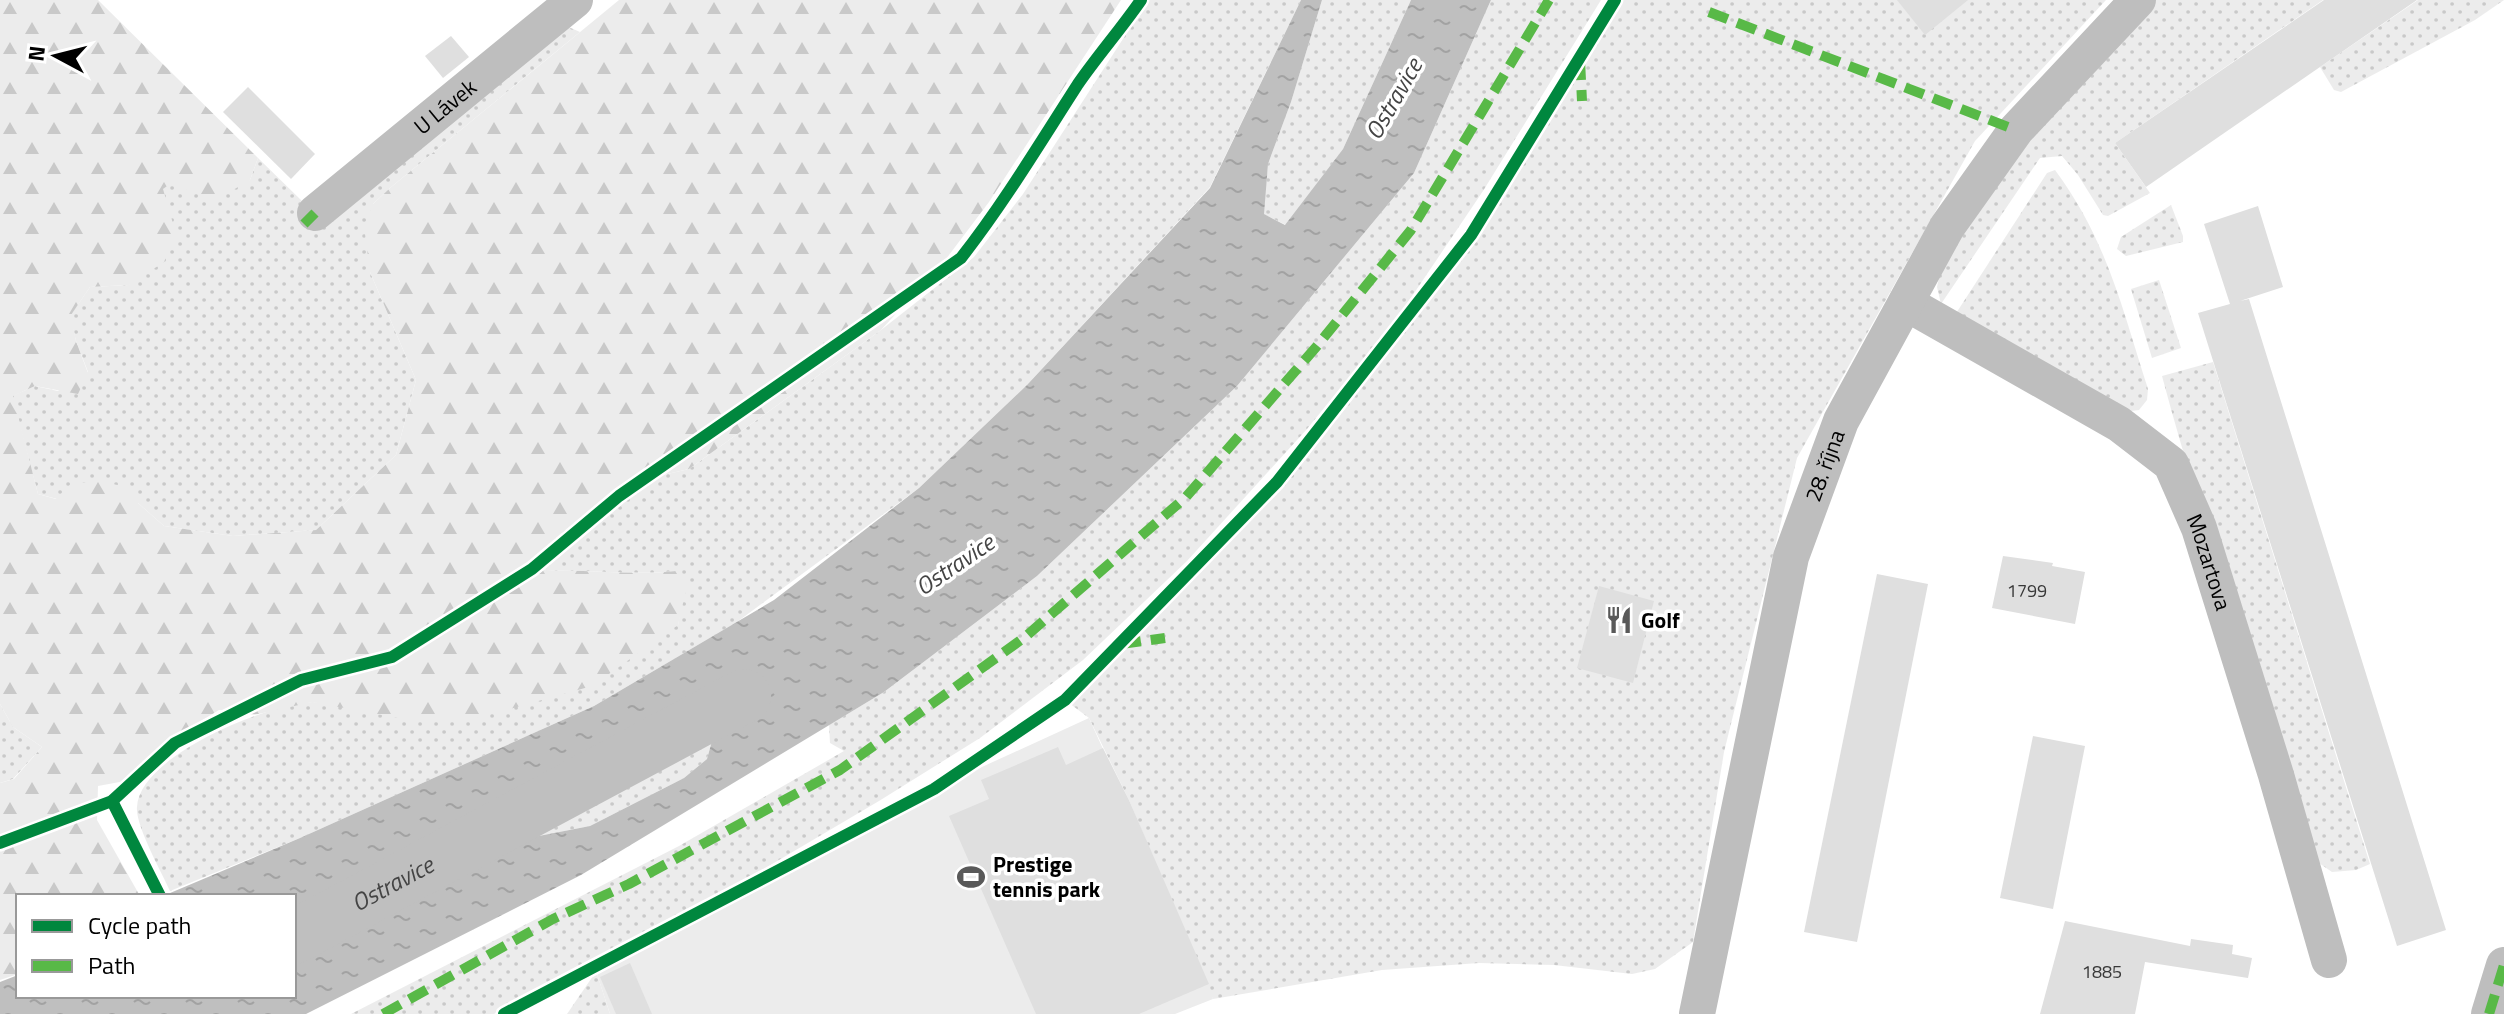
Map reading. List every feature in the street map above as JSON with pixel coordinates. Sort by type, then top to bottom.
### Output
[{"type":"street","name":"U Lávek","points":[[315,213],[575,0]]},
{"type":"street","name":"28. října","points":[[1697,1014],[1791,557],[1841,421],[1947,227],[2016,130],[2138,0]]},
{"type":"street","name":"Mozartova","points":[[1906,303],[2119,424],[2171,464],[2199,528],[2276,775],[2329,960]]},
{"type":"street","points":[[2489,1014],[2504,965]]},
{"type":"green space","points":[[0,0],[98,0],[258,158],[250,180],[216,200],[170,184],[163,189],[176,234],[164,262],[129,285],[90,287],[71,315],[76,341],[88,373],[78,394],[35,386],[13,396],[38,494],[56,499],[71,484],[97,481],[133,488],[138,503],[164,526],[233,536],[316,530],[396,455],[416,380],[370,272],[364,226],[373,204],[619,0],[1121,0],[989,202],[946,259],[881,330],[689,469],[620,485],[541,550],[546,571],[676,571],[688,581],[678,625],[592,686],[470,720],[414,721],[312,702],[254,715],[219,710],[160,746],[125,781],[98,786],[97,820],[139,894],[16,894],[16,975],[0,980],[0,783],[14,779],[42,747],[13,727],[0,704]]},
{"type":"green space","points":[[1148,0],[1301,0],[1210,187],[1027,385],[919,488],[737,622],[594,706],[300,838],[170,891],[144,837],[137,807],[143,788],[159,769],[208,736],[266,712],[292,705],[316,702],[348,708],[678,625],[681,607],[676,571],[546,571],[540,550],[620,485],[689,469],[881,330],[974,257],[1023,194]]},
{"type":"green space","points":[[1322,0],[1411,0],[1343,149],[1286,225],[1263,214],[1268,164],[1291,102]]},
{"type":"green space","points":[[1491,0],[1601,0],[1483,191],[1396,320],[1307,429],[1187,561],[1083,660],[980,738],[879,801],[752,876],[494,1014],[351,1014],[679,846],[844,751],[830,743],[829,725],[884,692],[1037,576],[1237,386],[1414,173]]},
{"type":"green space","points":[[1612,0],[2106,0],[1975,141],[1797,458],[1724,752],[1693,942],[1655,969],[1632,974],[1554,965],[1479,963],[1382,970],[1213,999],[1129,800],[1089,718],[1065,700],[1277,482],[1471,235]]},
{"type":"green space","points":[[2153,0],[2323,0],[2115,143],[2150,193],[2108,216],[2103,215],[2062,156],[2040,158],[1941,304],[1937,287],[1942,264],[2020,149]]},
{"type":"green space","points":[[2418,0],[2504,0],[2475,20],[2341,92],[2334,90],[2320,67]]},
{"type":"green space","points":[[557,22],[580,32],[373,204],[370,272],[416,380],[396,455],[316,530],[233,536],[164,526],[138,503],[57,499],[38,494],[12,396],[35,386],[58,391],[88,372],[70,316],[90,287],[129,285],[163,189],[169,183],[178,186],[250,180],[258,158],[317,220]]},
{"type":"green space","points":[[2055,170],[2088,222],[2121,303],[2148,389],[2147,400],[2139,410],[2131,411],[1953,318],[2047,173]]},
{"type":"green space","points":[[2171,205],[2183,242],[2126,256],[2117,249],[2121,237]]},
{"type":"green space","points":[[2159,280],[2181,348],[2152,358],[2131,289]]},
{"type":"green space","points":[[2213,362],[2370,864],[2356,870],[2332,872],[2319,863],[2179,438],[2162,376]]},
{"type":"green space","points":[[0,704],[13,727],[42,747],[13,779],[0,783]]},
{"type":"green space","name":"Prestige tennis park","points":[[1089,718],[1213,999],[1175,1014],[610,1014],[597,974],[932,797],[960,777]]},
{"type":"green space","points":[[674,731],[705,733],[712,741],[707,759],[684,778],[590,826],[513,841],[479,867],[458,869],[444,863],[446,850],[473,835],[572,810],[648,738]]},
{"type":"green space","points":[[597,974],[610,1014],[567,1014],[593,976]]},
{"type":"water","points":[[1301,0],[1322,0],[1291,102],[1268,164],[1264,214],[1285,225],[1343,149],[1411,0],[1491,0],[1414,173],[1237,386],[1037,576],[884,692],[581,875],[306,1014],[0,1014],[0,982],[16,976],[16,998],[296,998],[296,894],[168,894],[594,706],[774,600],[919,488],[1027,385],[1210,188]],"holes":[[[674,731],[705,733],[712,741],[707,759],[684,778],[590,826],[513,841],[479,867],[458,869],[444,863],[446,850],[473,835],[572,810],[648,738]]]},
{"type":"building","points":[[1897,0],[1968,0],[1925,35]]},
{"type":"building","points":[[2324,0],[2417,0],[2146,187],[2115,143]]},
{"type":"building","points":[[451,36],[469,57],[443,78],[425,56]]},
{"type":"building","points":[[248,87],[315,154],[291,179],[223,112]]},
{"type":"building","points":[[2258,206],[2283,287],[2240,301],[2249,299],[2446,930],[2397,946],[2198,313],[2230,304],[2204,224]]},
{"type":"building","points":[[2003,556],[2053,563],[2052,566],[2085,572],[2075,624],[1992,608]]},
{"type":"building","points":[[1877,574],[1928,584],[1857,942],[1804,932]]},
{"type":"building","points":[[1599,586],[1654,601],[1633,683],[1577,668]]},
{"type":"building","points":[[2033,736],[2085,746],[2053,909],[2000,898]]},
{"type":"building","points":[[1058,747],[1066,765],[1103,748],[1129,800],[1209,984],[1139,1014],[1036,1014],[949,816],[989,799],[981,780]]},
{"type":"building","points":[[2065,921],[2190,946],[2191,939],[2233,945],[2232,954],[2252,958],[2248,978],[2145,962],[2135,1014],[2040,1014]]},
{"type":"building","points":[[630,963],[652,1014],[616,1014],[600,977]]},
{"type":"waterway","name":"Ostravice","points":[[296,936],[744,696]]},
{"type":"marked path","points":[[383,1014],[553,919],[629,884],[840,770],[1025,637],[1186,497],[1317,346],[1411,230],[1549,0]]},
{"type":"marked path","points":[[1709,12],[2016,130]]},
{"type":"marked path","points":[[1580,60],[1582,101]]},
{"type":"marked path","points":[[304,224],[315,213]]},
{"type":"marked path","points":[[1121,644],[1165,638]]},
{"type":"marked path","points":[[2489,1014],[2504,965]]},
{"type":"cycle path","points":[[0,843],[112,801],[175,743],[301,680],[392,657],[532,569],[619,496],[961,258],[1007,194],[1078,84],[1141,0]]},
{"type":"cycle path","points":[[504,1014],[934,789],[1065,700],[1277,482],[1471,235],[1615,0]]},
{"type":"cycle path","points":[[112,801],[159,894]]},
{"type":"place","name":"Golf","points":[[1619,620]]},
{"type":"place","name":"Prestige tennis park","points":[[971,877]]}]
